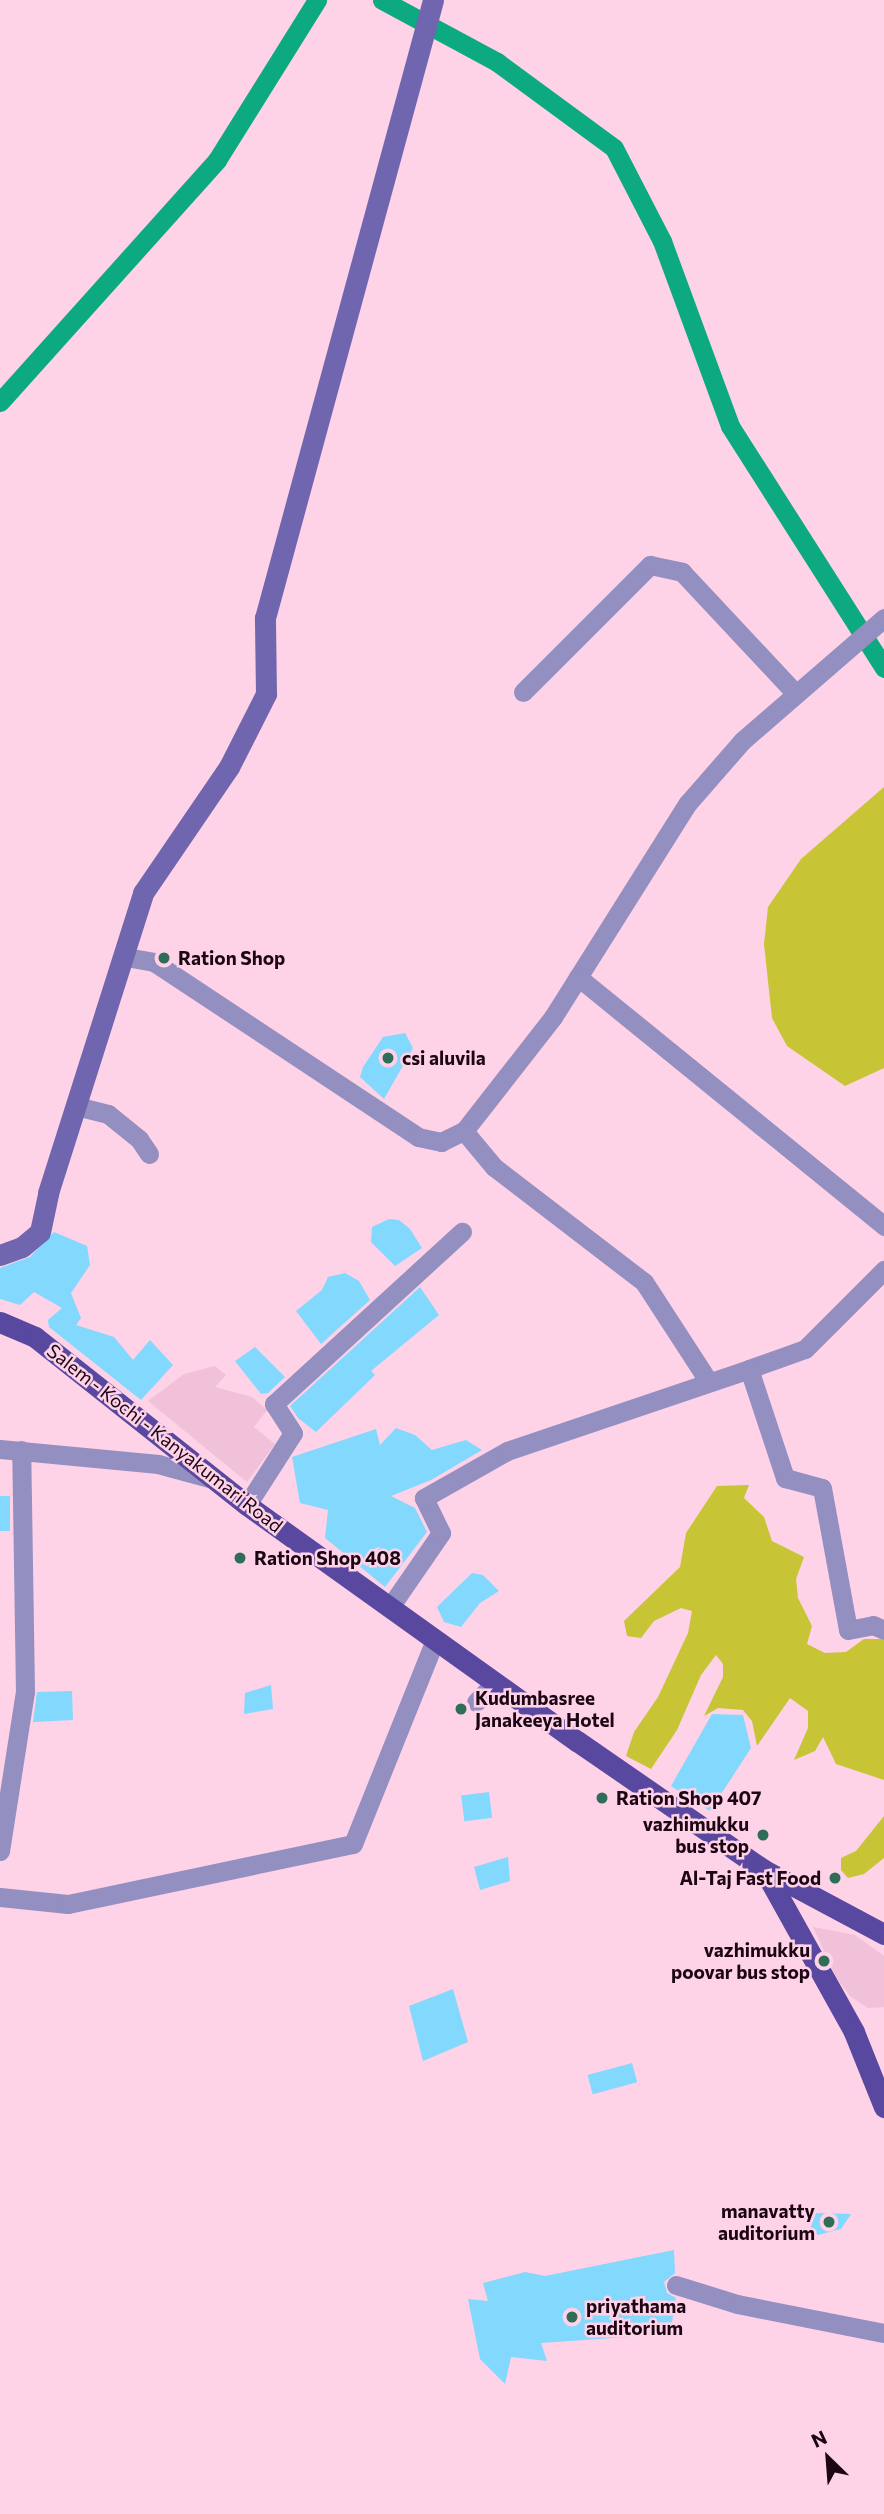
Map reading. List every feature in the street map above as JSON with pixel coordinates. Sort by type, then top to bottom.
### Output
[{"type":"main road","name":"Salem - Kochi - Kanyakumari Road","points":[[0,1322],[35,1337],[247,1505],[764,1870],[884,1934]]},
{"type":"main road","points":[[764,1870],[854,2032],[884,2107]]},
{"type":"street","points":[[0,1255],[22,1247],[40,1232],[76,1106],[126,957],[143,893],[229,767],[266,694],[265,618],[432,5]]},
{"type":"street","points":[[523,692],[608,603],[650,565],[682,572],[796,694]]},
{"type":"street","points":[[126,957],[154,962],[418,1137],[441,1142],[464,1131],[553,1017],[688,803],[742,741],[850,647],[882,625]]},
{"type":"street","points":[[578,977],[884,1226]]},
{"type":"street","points":[[76,1106],[108,1114],[139,1139],[149,1154]]},
{"type":"street","points":[[464,1131],[494,1167],[644,1282],[709,1382]]},
{"type":"street","points":[[247,1505],[293,1433],[274,1404],[462,1232]]},
{"type":"street","points":[[390,1607],[441,1533],[424,1497],[507,1451],[805,1349],[884,1270]]},
{"type":"street","points":[[748,1369],[785,1478],[822,1488],[848,1630],[873,1625],[884,1630]]},
{"type":"street","points":[[0,1449],[158,1464],[214,1479]]},
{"type":"street","points":[[0,1850],[25,1692],[22,1450]]},
{"type":"street","points":[[0,1897],[68,1904],[353,1844],[435,1640]]},
{"type":"street","points":[[476,1702],[495,1682]]},
{"type":"street","points":[[676,2285],[737,2304],[884,2333]]},
{"type":"shaded area","points":[[884,787],[884,1068],[845,1086],[787,1046],[772,1018],[764,944],[768,907],[801,859]]},
{"type":"shaded area","points":[[215,1366],[226,1375],[215,1387],[252,1397],[267,1410],[254,1427],[275,1444],[247,1482],[148,1401],[184,1374]]},
{"type":"shaded area","points":[[749,1485],[744,1498],[764,1517],[772,1541],[804,1557],[796,1579],[798,1598],[812,1626],[807,1644],[825,1653],[846,1652],[864,1639],[884,1639],[884,1780],[836,1764],[823,1737],[815,1751],[794,1760],[808,1728],[808,1711],[790,1698],[757,1746],[752,1721],[743,1710],[718,1708],[704,1716],[723,1677],[723,1664],[716,1655],[701,1675],[677,1730],[651,1769],[626,1756],[634,1732],[658,1697],[688,1633],[692,1611],[681,1608],[654,1621],[641,1638],[627,1636],[624,1621],[680,1567],[686,1533],[717,1486]]},
{"type":"shaded area","points":[[884,1816],[884,1858],[864,1874],[848,1878],[841,1870],[841,1858],[856,1851]]},
{"type":"shaded area","points":[[813,1927],[855,1935],[884,1956],[884,2007],[868,2008],[850,1996],[836,1977]]},
{"type":"building","name":"csi aluvila","points":[[405,1033],[413,1048],[384,1099],[360,1077],[363,1067],[383,1037]]},
{"type":"building","points":[[389,1219],[399,1220],[410,1229],[422,1248],[395,1266],[371,1242],[372,1227]]},
{"type":"building","points":[[54,1232],[87,1246],[90,1265],[71,1293],[81,1318],[76,1325],[114,1337],[133,1360],[150,1340],[173,1365],[141,1400],[49,1327],[48,1320],[62,1308],[34,1292],[20,1305],[0,1299],[0,1268],[30,1257]]},
{"type":"building","points":[[345,1273],[359,1281],[370,1300],[321,1344],[296,1311],[322,1290],[328,1277]]},
{"type":"building","points":[[420,1287],[439,1315],[371,1371],[375,1375],[316,1432],[298,1418],[290,1406]]},
{"type":"building","points":[[255,1347],[285,1377],[268,1393],[261,1394],[235,1361]]},
{"type":"building","points":[[396,1428],[415,1435],[432,1450],[466,1440],[482,1450],[431,1480],[391,1496],[415,1508],[427,1532],[385,1587],[325,1538],[328,1510],[300,1503],[292,1457],[376,1429],[380,1445]]},
{"type":"building","points":[[0,1496],[10,1496],[10,1531],[0,1531]]},
{"type":"building","points":[[472,1573],[483,1575],[499,1591],[480,1603],[461,1627],[444,1622],[437,1607]]},
{"type":"building","points":[[271,1685],[273,1709],[244,1714],[245,1693]]},
{"type":"building","points":[[72,1691],[73,1720],[33,1722],[37,1692]]},
{"type":"building","points":[[712,1714],[743,1715],[751,1748],[710,1811],[671,1786]]},
{"type":"building","points":[[489,1792],[492,1818],[464,1821],[461,1795]]},
{"type":"building","points":[[508,1857],[510,1881],[480,1890],[474,1867]]},
{"type":"building","points":[[453,1989],[468,2042],[423,2061],[409,2006]]},
{"type":"building","points":[[632,2063],[637,2082],[593,2094],[588,2075]]},
{"type":"building","name":"manavatty auditorium","points":[[816,2213],[851,2214],[841,2229],[818,2235],[810,2229]]},
{"type":"building","name":"priyathama auditorium","points":[[674,2250],[675,2273],[664,2282],[667,2293],[676,2298],[670,2334],[541,2343],[547,2361],[511,2357],[505,2384],[480,2359],[468,2299],[488,2301],[483,2283],[525,2272],[545,2276]]},
{"type":"waterway","points":[[0,402],[217,160],[317,0]]},
{"type":"waterway","points":[[382,0],[497,62],[614,148],[662,241],[730,426],[884,668]]},
{"type":"place","name":"Ration Shop","points":[[164,958]]},
{"type":"place","name":"csi aluvila","points":[[388,1058]]},
{"type":"place","name":"Ration Shop 408","points":[[240,1558]]},
{"type":"place","name":"Kudumbasree Janakeeya Hotel","points":[[461,1709]]},
{"type":"place","name":"Ration Shop 407","points":[[602,1798]]},
{"type":"place","name":"vazhimukku bus stop","points":[[763,1835]]},
{"type":"place","name":"Al-Taj Fast Food","points":[[835,1878]]},
{"type":"place","name":"vazhimukku poovar bus stop","points":[[824,1961]]},
{"type":"place","name":"manavatty auditorium","points":[[829,2222]]},
{"type":"place","name":"priyathama auditorium","points":[[572,2317]]}]
